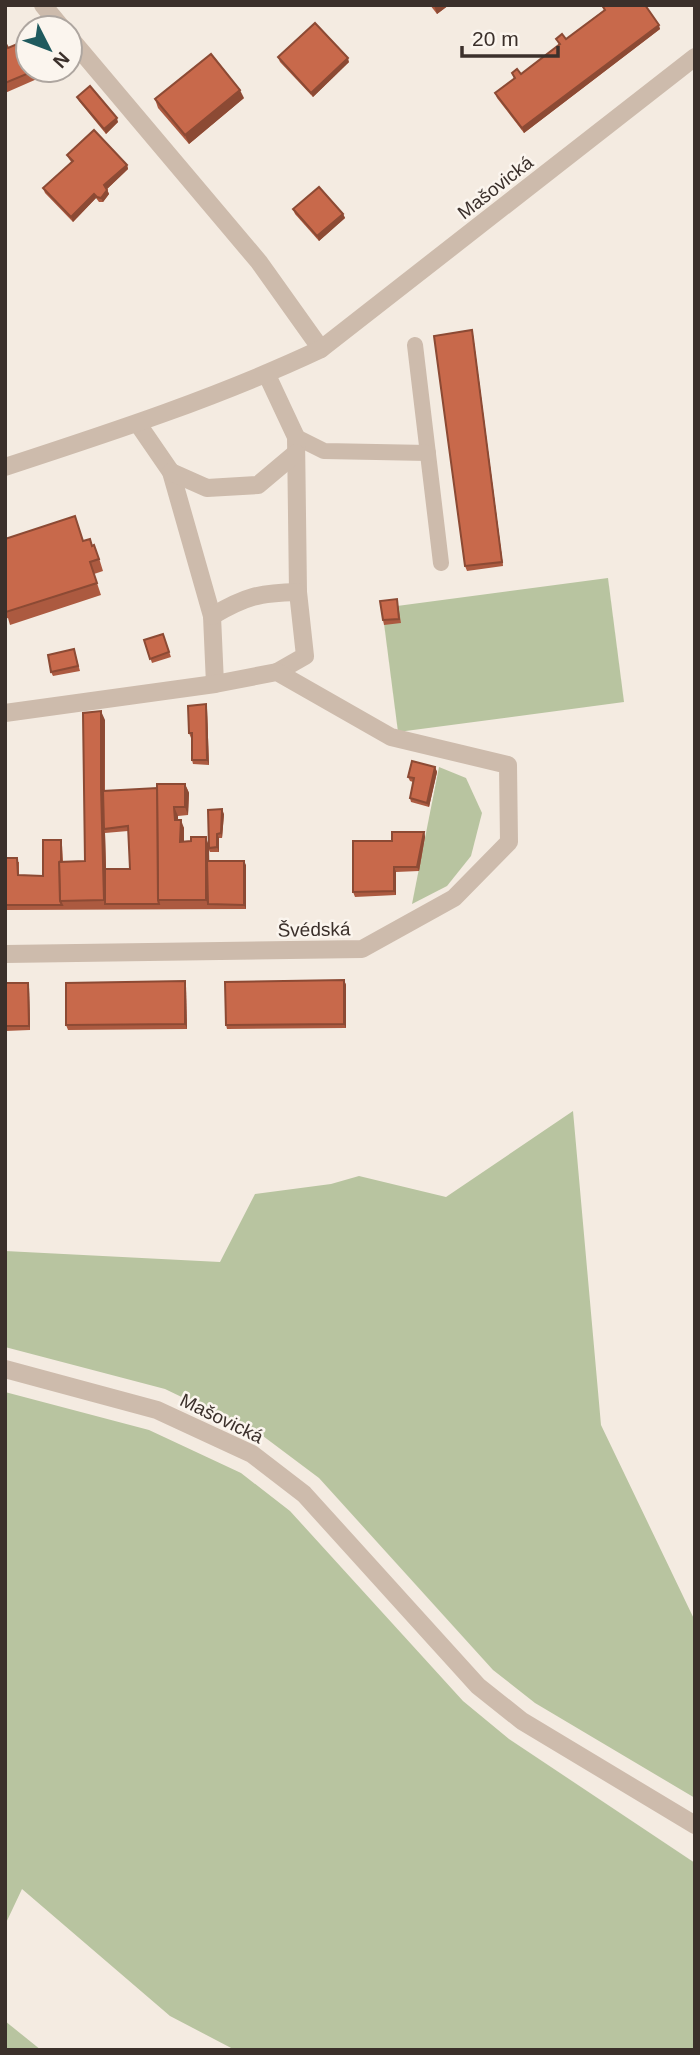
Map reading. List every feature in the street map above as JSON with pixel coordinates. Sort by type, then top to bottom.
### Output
[{"type":"street","points":[[84,55],[259,262],[321,349]]},
{"type":"street","name":"Mašovická","points":[[5,467],[138,424],[267,374],[321,349],[695,57]]},
{"type":"street","points":[[5,713],[215,684],[278,672],[304,656],[298,592],[296,445],[267,374]]},
{"type":"street","points":[[138,424],[171,472],[212,616],[215,684]]},
{"type":"street","points":[[171,472],[206,488],[258,485],[296,445]]},
{"type":"street","points":[[212,616],[240,599],[268,593],[298,592]]},
{"type":"street","name":"Švédská","points":[[5,954],[362,950],[454,898],[509,842],[508,765],[391,737],[278,672]]},
{"type":"street","name":"Mašovická","points":[[5,1369],[157,1410],[252,1454],[304,1494],[478,1686],[522,1721],[695,1825]]},
{"type":"lane","points":[[415,345],[440,563]]},
{"type":"lane","points":[[296,445],[324,451],[428,453]]},
{"type":"green space","points":[[608,578],[624,702],[398,732],[382,608]]},
{"type":"green space","points":[[439,767],[466,778],[482,813],[471,856],[447,886],[412,904]]},
{"type":"green space","points":[[573,1111],[601,1425],[695,1621],[695,1798],[535,1703],[493,1670],[319,1478],[263,1436],[165,1389],[5,1347],[5,1251],[220,1262],[255,1194],[331,1184],[359,1176],[446,1197]]},
{"type":"green space","points":[[5,1392],[149,1430],[241,1473],[290,1511],[463,1701],[509,1739],[695,1863],[695,2050],[235,2050],[170,2016],[22,1889],[5,1925]]},
{"type":"green space","points":[[5,2021],[41,2050],[5,2050]]},
{"type":"building","points":[[602,5],[645,5],[659,25],[522,128],[495,93],[515,78],[512,73],[517,69],[521,74],[560,44],[556,39],[562,34],[566,39],[605,10]]},
{"type":"building","points":[[315,23],[348,58],[311,93],[278,57]]},
{"type":"building","points":[[5,42],[8,48],[14,45],[14,79],[5,83]]},
{"type":"building","points":[[211,54],[240,90],[185,135],[155,99]]},
{"type":"building","points":[[90,86],[117,118],[104,129],[77,97]]},
{"type":"building","points":[[94,130],[127,165],[104,185],[107,190],[101,198],[94,194],[71,217],[43,188],[73,161],[67,155]]},
{"type":"building","points":[[319,187],[343,214],[317,236],[293,209]]},
{"type":"building","points":[[472,330],[502,562],[465,566],[434,336]]},
{"type":"building","points":[[75,516],[83,541],[90,539],[99,559],[90,562],[97,583],[6,612],[5,539]]},
{"type":"building","points":[[397,599],[399,619],[383,620],[380,601]]},
{"type":"building","points":[[163,634],[169,652],[150,659],[144,640]]},
{"type":"building","points":[[74,649],[78,666],[51,672],[48,655]]},
{"type":"building","points":[[206,704],[207,760],[192,760],[188,706]]},
{"type":"building","points":[[101,711],[104,900],[60,901],[59,862],[85,861],[83,713]]},
{"type":"building","points":[[412,761],[435,767],[427,803],[410,798],[414,778],[408,777]]},
{"type":"building","points":[[157,784],[185,784],[185,807],[174,807],[175,820],[181,820],[180,842],[191,841],[191,837],[206,837],[206,900],[158,900]]},
{"type":"building","points":[[157,788],[159,904],[105,904],[105,869],[130,869],[128,826],[104,829],[103,791]]},
{"type":"building","points":[[222,809],[221,833],[217,834],[217,847],[209,848],[208,810]]},
{"type":"building","points":[[392,832],[424,832],[417,867],[394,867],[394,891],[353,892],[353,841],[392,841]]},
{"type":"building","points":[[43,840],[61,840],[59,862],[62,905],[5,905],[5,858],[17,858],[18,875],[43,876]]},
{"type":"building","points":[[207,861],[244,861],[244,905],[208,904]]},
{"type":"building","points":[[344,980],[344,1024],[226,1025],[225,982]]},
{"type":"building","points":[[185,981],[185,1024],[66,1025],[66,983]]},
{"type":"building","points":[[5,983],[28,983],[29,1026],[5,1026]]}]
